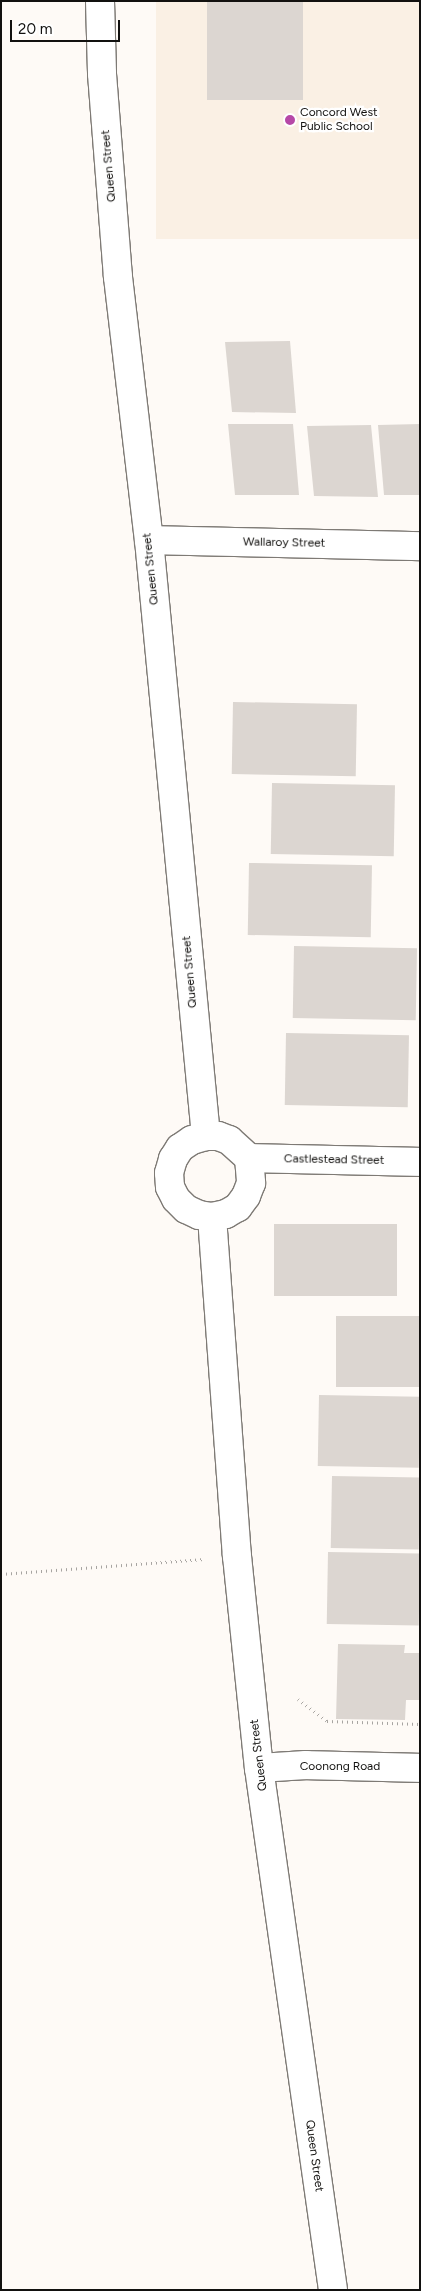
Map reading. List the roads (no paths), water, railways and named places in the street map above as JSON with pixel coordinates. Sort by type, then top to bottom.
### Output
[{"type":"street","name":"Queen Street","points":[[100,1],[102,74],[117,267],[148,540],[206,1136]]},
{"type":"street","name":"Wallaroy Street","points":[[148,540],[420,546]]},
{"type":"street","points":[[206,1136],[218,1136],[229,1140],[249,1158],[251,1183],[246,1196],[238,1207],[226,1214],[212,1217],[199,1215],[186,1209],[176,1199],[170,1187],[169,1173],[173,1159],[180,1148],[192,1140],[206,1136]]},
{"type":"street","name":"Castlestead Street","points":[[249,1158],[420,1162]]},
{"type":"street","name":"Queen Street","points":[[212,1217],[237,1556],[259,1768],[333,2290]]},
{"type":"street","name":"Coonong Road","points":[[259,1768],[306,1766],[420,1768]]},
{"type":"place","name":"Concord West Public School","points":[[290,120]]}]
